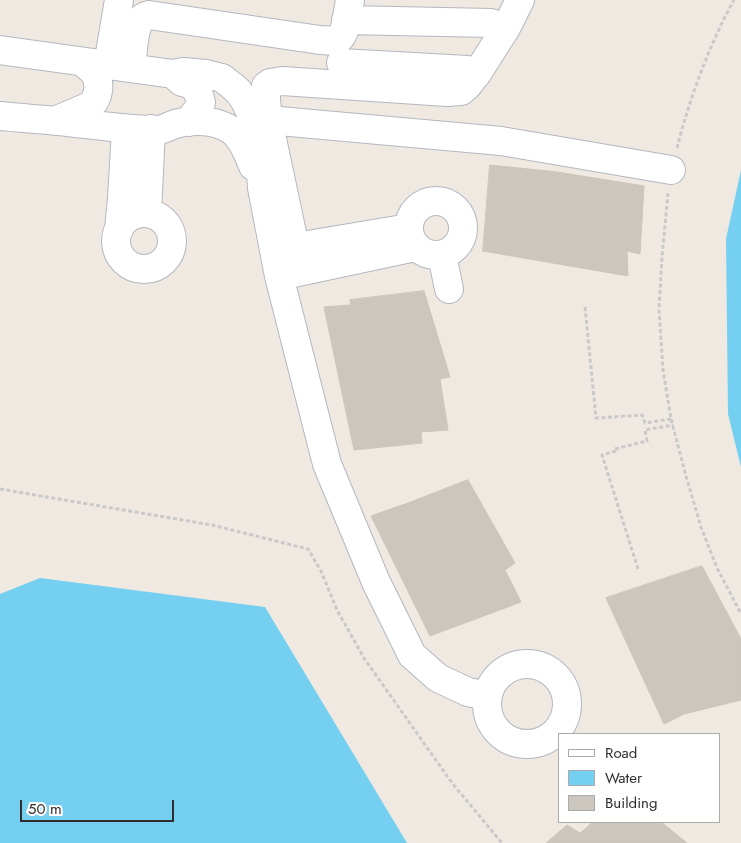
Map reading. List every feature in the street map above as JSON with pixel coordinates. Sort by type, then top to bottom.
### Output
[{"type":"lane","points":[[120,0],[129,11],[136,15],[148,15],[320,40],[334,40],[344,30]]},
{"type":"lane","points":[[108,65],[120,0]]},
{"type":"lane","points":[[344,30],[447,92],[461,91],[476,75],[506,28],[520,0]]},
{"type":"lane","points":[[56,120],[90,106],[95,102],[99,89],[98,80],[94,72],[108,65],[144,16]]},
{"type":"lane","points":[[282,258],[266,86],[270,83],[282,81],[344,30],[491,23],[506,28]]},
{"type":"lane","points":[[0,50],[173,74],[184,72],[222,78],[238,91],[245,100],[251,114],[260,157],[262,188]]},
{"type":"lane","points":[[173,74],[182,82],[190,84],[195,88],[199,95],[201,102],[199,108],[188,122]]},
{"type":"lane","points":[[2,118],[56,120],[160,130],[188,122],[211,122],[222,125],[239,137],[247,149],[262,188],[282,258],[327,464],[376,582],[412,654],[438,678],[468,692],[487,696]]},
{"type":"lane","points":[[268,120],[501,140],[671,170]]},
{"type":"lane","points":[[138,129],[147,213]]},
{"type":"lane","points":[[119,229],[130,216],[139,213],[156,215],[163,220],[171,235],[172,244],[169,253],[158,266],[140,269],[125,261],[117,246],[116,237],[138,129]]},
{"type":"lane","points":[[433,201],[446,202],[461,215],[464,227],[463,235],[457,246],[442,256],[426,255],[412,237],[412,215],[420,205],[433,201]]},
{"type":"lane","points":[[282,258],[412,237]]},
{"type":"lane","points":[[442,256],[449,289]]},
{"type":"path","points":[[734,0],[711,49],[690,103],[671,170],[662,249],[659,309],[663,370],[671,419],[686,476],[717,568],[741,614]]},
{"type":"path","points":[[586,307],[596,418],[642,415],[645,423],[671,419]]},
{"type":"path","points":[[638,569],[602,455],[616,451],[615,449],[647,441],[645,430],[673,425]]},
{"type":"path","points":[[0,489],[212,525],[308,550],[321,571],[338,610],[364,658],[452,784],[502,843]]},
{"type":"water","points":[[741,170],[741,467],[728,414],[726,239]]},
{"type":"water","points":[[40,578],[265,607],[407,843],[0,843],[0,594]]},
{"type":"building","points":[[490,165],[557,172],[644,186],[640,254],[627,251],[628,276],[483,251]]},
{"type":"building","points":[[424,291],[450,377],[440,379],[448,430],[421,432],[422,443],[354,450],[324,307],[351,305],[350,300]]},
{"type":"building","points":[[468,480],[515,563],[505,570],[521,602],[430,636],[371,516]]},
{"type":"building","points":[[702,566],[741,639],[741,700],[684,714],[664,724],[606,598]]},
{"type":"building","points":[[592,823],[662,823],[687,843],[546,843],[567,825],[580,833]]}]
